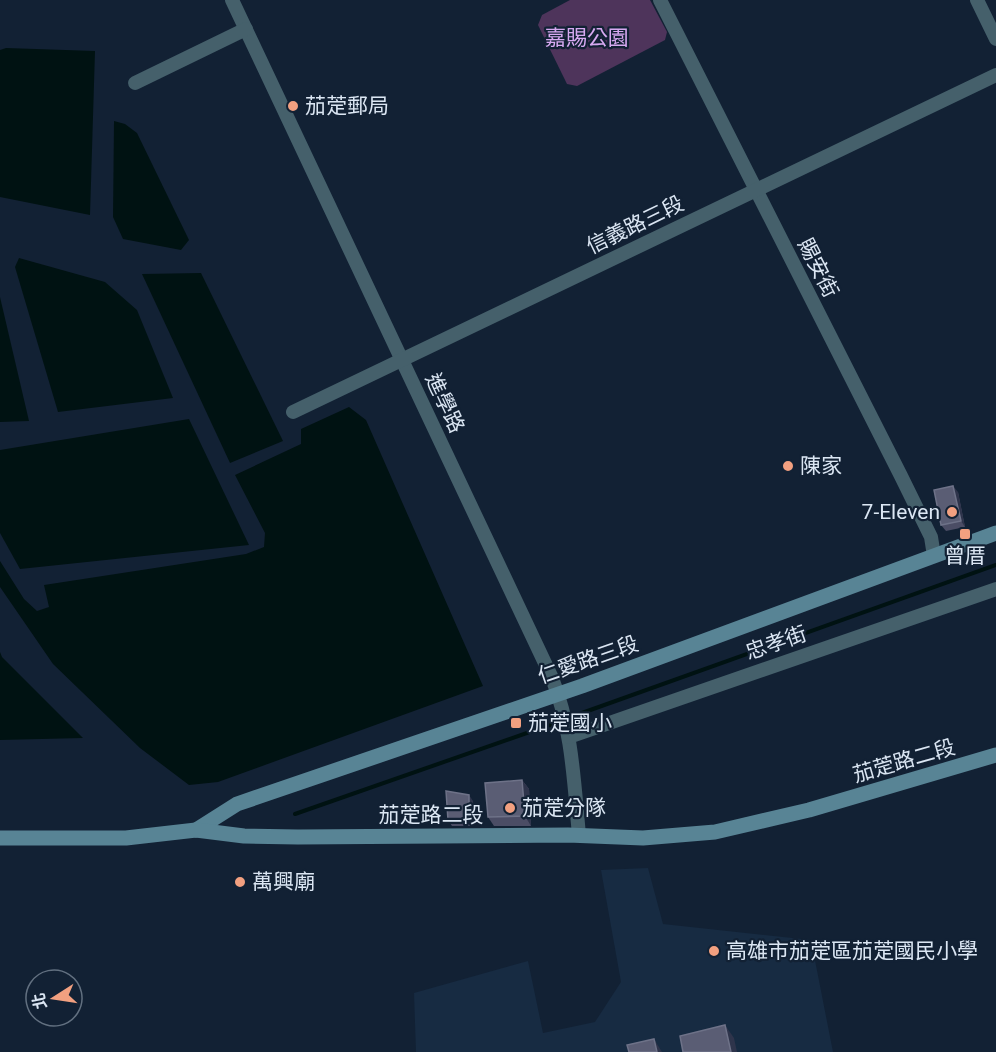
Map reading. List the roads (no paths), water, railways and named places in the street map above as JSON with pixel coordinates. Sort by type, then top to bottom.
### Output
[{"type":"street","name":"進學路","points":[[232,0],[560,700],[568,733],[579,836]]},
{"type":"street","name":"賜安街","points":[[660,0],[931,537],[934,556]]},
{"type":"street","points":[[977,0],[996,39]]},
{"type":"street","points":[[135,82],[246,29]]},
{"type":"street","name":"信義路三段","points":[[293,412],[996,75]]},
{"type":"street","name":"仁愛路三段","points":[[196,830],[237,804],[560,700],[996,533]]},
{"type":"street","name":"忠孝街","points":[[568,733],[996,589]]},
{"type":"street","name":"茄萣路二段","points":[[0,838],[126,838],[196,830],[244,836],[643,838],[715,832],[809,810],[996,755]]},
{"type":"waterway","points":[[568,718],[996,565]]},
{"type":"waterway","points":[[295,814],[561,721]]},
{"type":"place","name":"茄萣郵局","points":[[293,106]]},
{"type":"place","name":"陳家","points":[[788,466]]},
{"type":"place","name":"7-Eleven","points":[[952,512]]},
{"type":"place","name":"曾厝","points":[[965,534]]},
{"type":"place","name":"茄萣國小","points":[[516,723]]},
{"type":"place","name":"茄萣分隊","points":[[510,808]]},
{"type":"place","name":"萬興廟","points":[[240,882]]},
{"type":"place","name":"高雄市茄萣區茄萣國民小學","points":[[714,951]]},
{"type":"park label","name":"嘉賜公園","points":[[587,38]]}]
